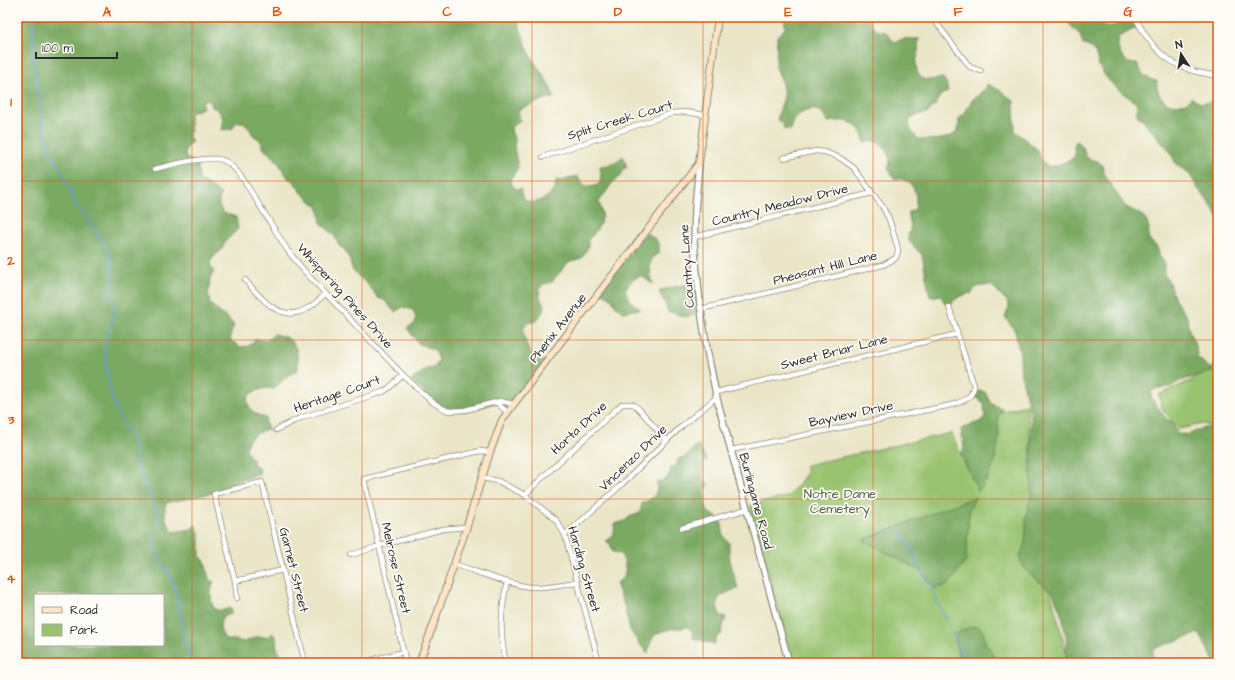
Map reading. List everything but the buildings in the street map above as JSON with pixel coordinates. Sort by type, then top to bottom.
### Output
[{"type":"main road","points":[[699,163],[718,17]]},
{"type":"main road","name":"Phenix Avenue","points":[[419,663],[454,564],[498,428],[513,404],[699,163]]},
{"type":"street","points":[[932,17],[970,67],[981,71]]},
{"type":"street","points":[[1134,17],[1152,45],[1160,52],[1186,69],[1218,76]]},
{"type":"street","name":"Split Creek Court","points":[[543,157],[673,113],[685,112],[705,115]]},
{"type":"street","name":"Pheasant Hill Lane","points":[[701,309],[883,265],[896,258],[898,251],[896,238],[887,214],[854,168],[840,158],[816,151],[783,158]]},
{"type":"street","name":"Whispering Pines Drive","points":[[155,168],[214,158],[225,160],[243,179],[288,251],[306,273],[403,375],[432,402],[446,410],[465,410],[504,401],[513,404]]},
{"type":"street","name":"Country Lane","points":[[699,163],[694,237],[706,343]]},
{"type":"street","name":"Country Meadow Drive","points":[[694,237],[872,193]]},
{"type":"street","points":[[245,280],[267,304],[274,309],[284,312],[293,313],[303,311],[313,305],[325,294]]},
{"type":"street","points":[[949,307],[957,334]]},
{"type":"street","name":"Bayview Drive","points":[[731,450],[947,406],[965,400],[972,393],[974,386],[973,379],[957,334]]},
{"type":"street","name":"Sweet Briar Lane","points":[[716,394],[957,334]]},
{"type":"street","name":"Burlingame Road","points":[[706,343],[716,394],[789,663]]},
{"type":"street","name":"Heritage Court","points":[[276,430],[300,418],[383,392],[403,375]]},
{"type":"street","name":"Vincenzo Drive","points":[[565,535],[619,487],[716,394]]},
{"type":"street","points":[[496,402],[508,412]]},
{"type":"street","name":"Horta Drive","points":[[525,495],[622,404],[632,404],[638,408],[667,441]]},
{"type":"street","name":"Melrose Street","points":[[406,663],[364,479],[480,451],[490,452]]},
{"type":"street","name":"Harding Street","points":[[482,478],[498,481],[525,495],[556,520],[565,535],[599,663]]},
{"type":"street","name":"Garnet Street","points":[[235,581],[214,494],[262,482],[305,663]]},
{"type":"street","points":[[682,528],[747,510]]},
{"type":"street","points":[[351,555],[443,529],[466,527]]},
{"type":"street","points":[[454,564],[532,587],[577,582]]},
{"type":"street","points":[[237,598],[235,581],[283,570]]},
{"type":"street","points":[[506,663],[500,630],[508,581]]},
{"type":"street","points":[[360,663],[403,652]]},
{"type":"green space","points":[[17,17],[517,17],[523,37],[534,62],[547,81],[554,98],[548,98],[518,110],[520,120],[512,126],[511,130],[515,141],[514,146],[518,168],[510,179],[512,186],[517,189],[521,189],[522,196],[525,200],[529,202],[537,202],[552,192],[555,188],[556,180],[562,181],[577,176],[584,186],[590,187],[598,185],[601,180],[600,166],[612,163],[623,156],[627,167],[623,169],[621,176],[613,182],[599,202],[602,212],[600,225],[588,240],[588,247],[582,258],[568,262],[553,281],[541,286],[539,291],[545,307],[537,321],[525,325],[525,338],[529,351],[545,362],[514,403],[504,401],[465,411],[445,410],[411,381],[425,370],[435,367],[439,360],[435,350],[419,344],[407,328],[415,324],[416,317],[413,310],[403,307],[395,312],[384,300],[378,298],[369,286],[353,271],[345,250],[339,246],[335,237],[321,223],[319,208],[301,192],[293,180],[289,179],[275,158],[264,149],[260,140],[253,135],[248,126],[243,122],[236,122],[232,129],[222,130],[222,116],[218,110],[212,107],[210,101],[206,100],[202,102],[203,108],[192,112],[189,116],[191,131],[188,135],[192,142],[186,149],[186,158],[197,163],[199,179],[221,194],[219,206],[223,213],[236,217],[238,229],[225,242],[222,249],[211,260],[210,265],[214,272],[211,276],[210,282],[210,301],[216,310],[234,325],[230,340],[240,347],[249,346],[256,339],[268,339],[274,334],[287,338],[295,346],[298,370],[287,376],[274,389],[263,389],[249,396],[248,405],[255,413],[266,418],[265,423],[269,429],[252,437],[246,448],[247,452],[253,459],[253,463],[260,470],[259,474],[231,484],[232,489],[166,503],[165,515],[169,526],[174,532],[191,529],[196,525],[200,537],[200,556],[205,561],[209,579],[214,582],[211,596],[213,607],[218,610],[231,608],[231,614],[223,617],[220,626],[221,632],[226,640],[244,642],[256,637],[268,637],[272,633],[276,637],[277,649],[281,655],[281,660],[278,663],[17,663]]},
{"type":"green space","points":[[784,17],[869,17],[871,24],[876,30],[886,32],[894,42],[904,39],[920,39],[916,63],[917,70],[921,78],[928,80],[943,78],[946,82],[948,92],[942,94],[936,102],[936,105],[931,108],[928,113],[910,119],[910,128],[918,139],[928,140],[949,137],[958,131],[959,119],[965,113],[972,100],[986,88],[987,84],[1001,91],[1014,101],[1015,131],[1038,150],[1041,160],[1049,167],[1061,164],[1075,157],[1074,146],[1076,141],[1083,147],[1086,157],[1098,161],[1102,165],[1106,178],[1125,206],[1143,216],[1147,221],[1149,229],[1148,239],[1157,247],[1160,257],[1164,261],[1164,274],[1169,282],[1175,300],[1187,317],[1191,336],[1196,345],[1197,357],[1213,371],[1180,381],[1170,387],[1156,388],[1151,393],[1152,399],[1166,419],[1172,422],[1178,434],[1188,434],[1207,428],[1214,428],[1218,430],[1218,663],[1215,663],[1199,633],[1153,649],[1153,663],[1064,663],[1066,659],[1067,642],[1062,616],[1053,593],[1026,571],[1020,556],[1025,543],[1026,516],[1031,497],[1031,415],[1021,375],[1020,354],[1015,331],[1005,317],[1009,308],[1007,301],[991,285],[977,287],[972,293],[960,297],[950,305],[944,302],[941,295],[930,297],[922,255],[909,241],[908,234],[910,226],[908,212],[914,210],[915,208],[915,192],[911,184],[908,182],[895,179],[888,168],[890,161],[888,153],[883,146],[874,141],[865,143],[860,130],[852,123],[842,121],[829,122],[821,112],[817,110],[802,113],[794,120],[791,130],[784,129],[783,124],[777,119],[784,97],[782,83],[776,67],[777,36],[785,28]]},
{"type":"green space","points":[[1071,17],[1096,17],[1100,24],[1111,26],[1135,17],[1138,27],[1118,37],[1117,41],[1119,51],[1128,63],[1137,63],[1144,75],[1157,81],[1160,95],[1171,104],[1176,105],[1187,102],[1191,97],[1200,102],[1205,103],[1215,101],[1218,104],[1218,217],[1190,175],[1176,164],[1169,149],[1137,115],[1137,105],[1135,102],[1110,82],[1102,72],[1094,51],[1083,45],[1080,35],[1069,24]]},
{"type":"green space","points":[[646,233],[655,239],[659,246],[659,253],[652,259],[650,267],[653,284],[641,276],[633,279],[625,289],[629,300],[640,309],[623,312],[617,307],[609,296],[600,292]]},
{"type":"green space","points":[[688,284],[698,284],[701,313],[685,317],[668,312],[665,302],[659,292],[661,290]]},
{"type":"green space","points":[[1218,364],[1218,429],[1203,424],[1179,429],[1162,409],[1159,395],[1190,381]]},
{"type":"green space","points":[[981,391],[985,392],[991,404],[1002,408],[1002,411],[998,414],[998,438],[995,460],[987,480],[978,491],[961,454],[964,448],[961,429],[981,421],[985,416],[984,404],[973,394]]},
{"type":"green space","name":"Notre Dame Cemetery","points":[[1027,405],[1039,547],[1069,663],[793,663],[750,505],[789,496],[806,474],[806,465],[951,433],[978,491],[999,437],[998,414],[1002,411]],"holes":[[[974,498],[969,511],[966,560],[948,585],[935,588],[923,572],[863,540]]]},
{"type":"green space","points":[[695,446],[698,446],[707,460],[702,464],[703,478],[709,484],[704,493],[707,511],[721,520],[724,537],[729,543],[729,556],[738,589],[723,595],[718,600],[718,610],[721,616],[726,618],[721,631],[722,634],[717,636],[714,644],[694,639],[692,631],[687,627],[666,630],[656,634],[650,645],[648,653],[640,645],[630,630],[624,605],[616,583],[625,574],[623,558],[621,554],[613,552],[610,544],[606,541],[611,538],[613,534],[614,524],[625,521],[629,517],[640,513],[642,503],[652,498],[656,493],[657,482],[667,478],[670,474],[671,468],[676,466],[678,459],[684,457],[692,451]]},
{"type":"green space","points":[[975,497],[969,511],[966,560],[948,585],[935,588],[922,572],[863,540]]},
{"type":"green space","points":[[974,626],[979,627],[983,632],[986,644],[992,652],[996,663],[960,663],[954,636],[959,632]]},
{"type":"waterway","points":[[33,17],[34,62],[49,150],[64,176],[76,204],[105,244],[108,251],[113,273],[110,289],[115,311],[105,343],[106,366],[115,408],[134,445],[137,467],[160,517],[154,542],[154,550],[173,580],[184,643],[189,649],[188,657],[183,663]]},
{"type":"waterway","points":[[900,530],[923,575],[933,590],[937,602],[949,625]]},
{"type":"waterway","points":[[952,631],[959,648],[971,663]]}]
